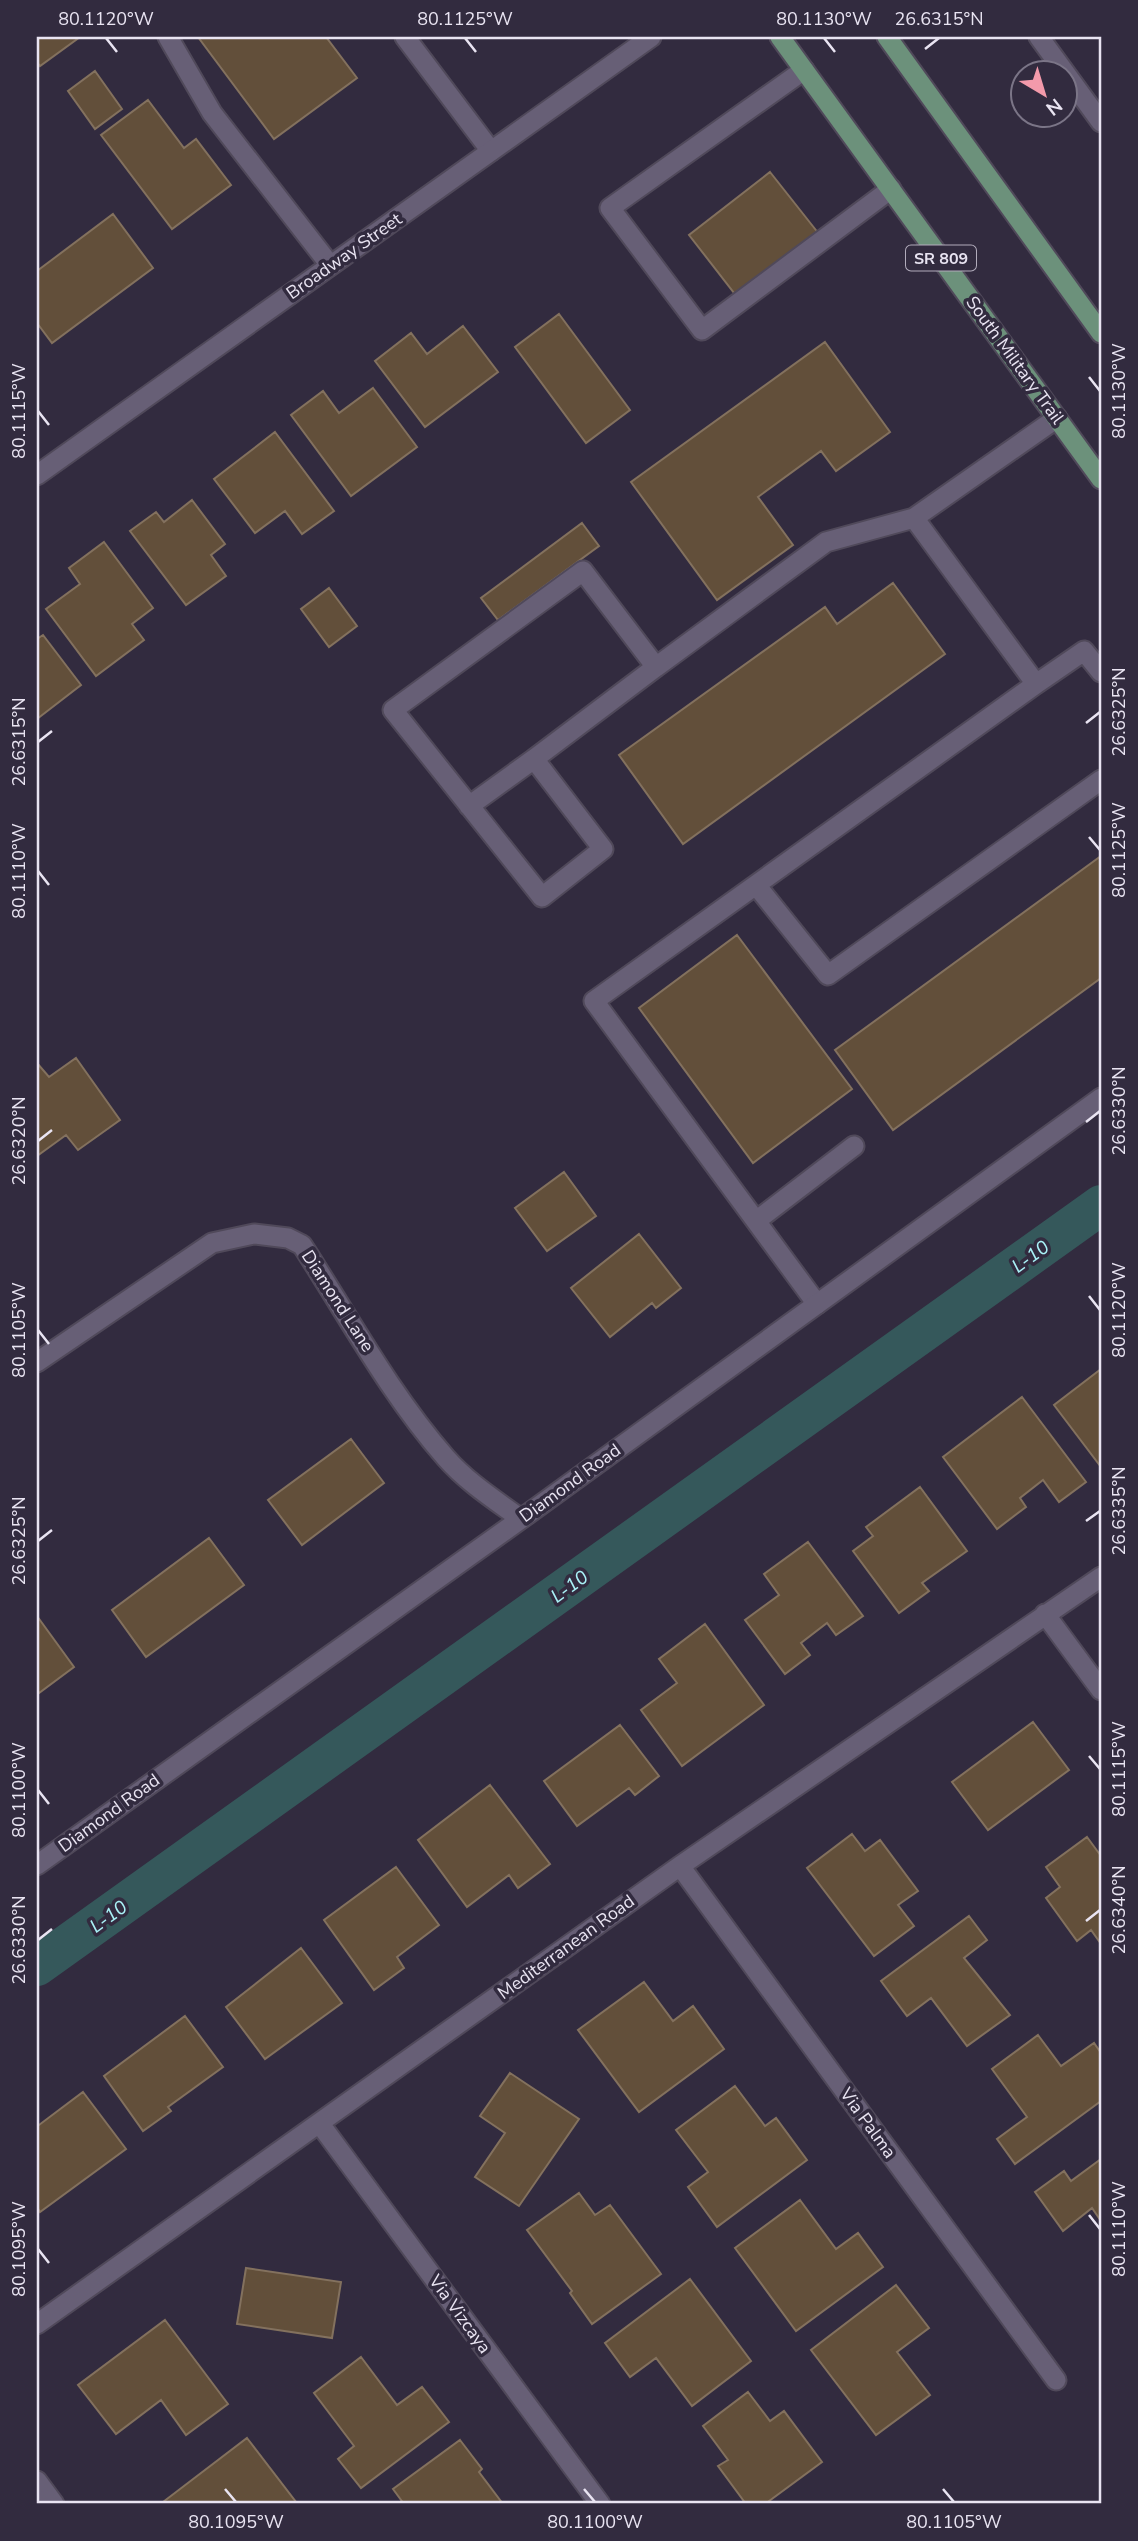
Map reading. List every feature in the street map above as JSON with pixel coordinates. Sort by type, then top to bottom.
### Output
[{"type":"main road","name":"South Military Trail","points":[[780,37],[1101,479]]},
{"type":"main road","points":[[887,37],[1101,333]]},
{"type":"street","points":[[168,37],[212,113],[330,265]]},
{"type":"street","points":[[405,37],[491,151]]},
{"type":"street","name":"Broadway Street","points":[[37,475],[651,37]]},
{"type":"street","points":[[1039,37],[1101,122]]},
{"type":"street","points":[[804,70],[610,208],[702,330],[891,189]]},
{"type":"street","points":[[469,806],[826,542],[914,518],[1057,418]]},
{"type":"street","points":[[914,518],[1037,684]]},
{"type":"street","points":[[534,759],[603,849],[542,898],[393,710],[583,571],[656,667]]},
{"type":"street","points":[[817,1304],[594,1001],[1084,651],[1101,672]]},
{"type":"street","points":[[756,885],[828,975],[1101,780]]},
{"type":"street","name":"Diamond Road","points":[[37,1865],[521,1519],[1101,1098]]},
{"type":"street","points":[[757,1221],[854,1146]]},
{"type":"street","name":"Diamond Lane","points":[[37,1362],[212,1243],[254,1234],[288,1238],[302,1245],[403,1403],[446,1459],[475,1486],[521,1519]]},
{"type":"street","name":"Mediterranean Road","points":[[37,2324],[680,1866],[1101,1577]]},
{"type":"street","points":[[1045,1614],[1101,1690]]},
{"type":"street","name":"Via Palma","points":[[680,1866],[1056,2380]]},
{"type":"street","name":"Via Vizcaya","points":[[320,2124],[600,2504]]},
{"type":"street","points":[[37,2481],[54,2504]]},
{"type":"building","points":[[37,37],[80,37],[40,66],[37,62]]},
{"type":"building","points":[[198,37],[326,37],[357,78],[274,139]]},
{"type":"building","points":[[95,71],[122,109],[95,129],[68,91]]},
{"type":"building","points":[[148,100],[184,148],[196,139],[231,185],[172,229],[101,135]]},
{"type":"building","points":[[770,172],[819,234],[738,298],[689,235]]},
{"type":"building","points":[[113,214],[153,268],[52,343],[37,323],[37,271]]},
{"type":"building","points":[[559,314],[630,410],[586,443],[515,347]]},
{"type":"building","points":[[463,326],[498,372],[425,427],[375,361],[411,333],[427,354]]},
{"type":"building","points":[[825,342],[890,432],[836,471],[821,451],[758,497],[793,545],[717,600],[631,482]]},
{"type":"building","points":[[373,388],[417,447],[351,496],[291,415],[323,391],[339,413]]},
{"type":"building","points":[[275,432],[334,511],[302,534],[285,511],[255,533],[214,479]]},
{"type":"building","points":[[192,500],[225,544],[211,555],[226,576],[186,605],[130,531],[156,512],[164,522]]},
{"type":"building","points":[[582,523],[599,546],[498,620],[481,598]]},
{"type":"building","points":[[104,542],[153,608],[132,624],[144,640],[96,676],[46,609],[80,584],[69,568]]},
{"type":"building","points":[[893,583],[945,654],[683,844],[619,755],[825,607],[837,624]]},
{"type":"building","points":[[329,588],[357,626],[329,647],[301,609]]},
{"type":"building","points":[[43,635],[81,685],[37,719],[37,639]]},
{"type":"building","points":[[1101,856],[1101,978],[893,1130],[835,1050]]},
{"type":"building","points":[[737,935],[852,1089],[753,1163],[639,1008]]},
{"type":"building","points":[[76,1058],[120,1120],[78,1150],[66,1135],[37,1156],[37,1063],[49,1077]]},
{"type":"building","points":[[564,1172],[596,1216],[547,1251],[515,1208]]},
{"type":"building","points":[[639,1234],[681,1288],[656,1308],[652,1303],[610,1337],[571,1288]]},
{"type":"building","points":[[1101,1369],[1101,1467],[1054,1405]]},
{"type":"building","points":[[1022,1397],[1086,1482],[1059,1502],[1043,1480],[1020,1498],[1026,1507],[997,1529],[943,1457]]},
{"type":"building","points":[[351,1439],[384,1483],[302,1545],[268,1500]]},
{"type":"building","points":[[920,1487],[967,1551],[922,1583],[929,1591],[899,1613],[853,1551],[873,1536],[866,1527]]},
{"type":"building","points":[[209,1538],[244,1585],[146,1657],[112,1610]]},
{"type":"building","points":[[808,1542],[863,1616],[836,1635],[827,1623],[801,1643],[810,1655],[785,1674],[745,1620],[779,1595],[764,1574]]},
{"type":"building","points":[[37,1616],[74,1667],[39,1693],[37,1690]]},
{"type":"building","points":[[705,1624],[764,1705],[682,1766],[641,1710],[677,1683],[659,1659]]},
{"type":"building","points":[[1033,1722],[1069,1770],[988,1830],[952,1782]]},
{"type":"building","points":[[620,1725],[659,1776],[635,1795],[629,1788],[577,1826],[544,1781]]},
{"type":"building","points":[[490,1785],[550,1864],[518,1888],[509,1875],[467,1907],[418,1840]]},
{"type":"building","points":[[852,1834],[865,1851],[880,1840],[918,1891],[898,1905],[914,1926],[874,1956],[807,1868]]},
{"type":"building","points":[[1087,1837],[1101,1856],[1101,1944],[1091,1930],[1077,1941],[1046,1898],[1060,1887],[1046,1867]]},
{"type":"building","points":[[396,1867],[439,1925],[397,1957],[404,1968],[374,1990],[324,1920]]},
{"type":"building","points":[[969,1916],[987,1940],[964,1958],[1010,2015],[967,2046],[931,1998],[907,2016],[881,1981]]},
{"type":"building","points":[[301,1948],[342,2003],[265,2059],[226,2007]]},
{"type":"building","points":[[644,1982],[673,2021],[693,2006],[724,2049],[639,2112],[578,2030]]},
{"type":"building","points":[[185,2016],[223,2067],[168,2107],[171,2111],[143,2131],[104,2076]]},
{"type":"building","points":[[1038,2035],[1061,2066],[1094,2043],[1101,2053],[1101,2101],[1015,2164],[997,2139],[1027,2117],[992,2069]]},
{"type":"building","points":[[510,2073],[579,2119],[519,2206],[475,2177],[505,2133],[480,2116]]},
{"type":"building","points":[[735,2086],[765,2126],[776,2118],[807,2160],[717,2227],[688,2187],[708,2172],[676,2130]]},
{"type":"building","points":[[83,2092],[126,2149],[40,2212],[37,2207],[37,2123],[39,2125]]},
{"type":"building","points":[[1101,2159],[1101,2221],[1092,2208],[1063,2231],[1035,2192],[1064,2171],[1071,2181]]},
{"type":"building","points":[[579,2193],[595,2215],[610,2205],[661,2274],[592,2324],[570,2293],[572,2291],[527,2230]]},
{"type":"building","points":[[800,2200],[836,2249],[858,2233],[883,2267],[796,2331],[735,2248]]},
{"type":"building","points":[[246,2268],[341,2282],[332,2338],[237,2324]]},
{"type":"building","points":[[690,2279],[751,2361],[692,2406],[656,2358],[630,2377],[605,2343]]},
{"type":"building","points":[[896,2285],[929,2328],[897,2352],[930,2395],[876,2435],[811,2350]]},
{"type":"building","points":[[165,2320],[228,2404],[186,2435],[161,2400],[116,2434],[78,2385]]},
{"type":"building","points":[[361,2357],[397,2405],[422,2387],[449,2422],[361,2488],[338,2459],[354,2446],[314,2393]]},
{"type":"building","points":[[748,2392],[770,2421],[784,2411],[822,2462],[765,2504],[746,2504],[718,2466],[728,2460],[703,2426]]},
{"type":"building","points":[[247,2438],[296,2502],[294,2504],[164,2504],[163,2502]]},
{"type":"building","points":[[460,2440],[503,2504],[404,2504],[393,2489]]},
{"type":"waterway","name":"L-10","points":[[37,1966],[1101,1205]]}]
